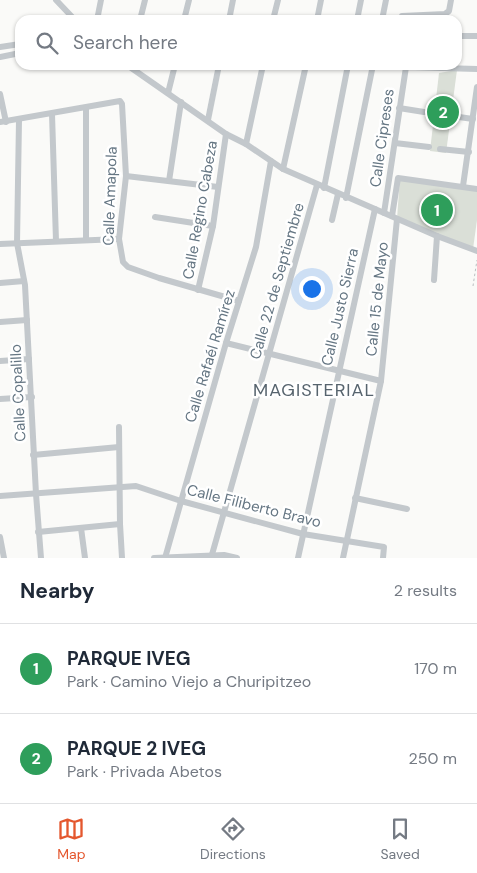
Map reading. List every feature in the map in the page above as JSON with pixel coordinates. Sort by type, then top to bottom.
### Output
[{"type":"street","points":[[98,15],[101,0]]},
{"type":"street","points":[[141,15],[145,0]]},
{"type":"street","points":[[185,15],[189,0]]},
{"type":"street","points":[[230,15],[233,0]]},
{"type":"street","points":[[274,15],[278,0]]},
{"type":"street","points":[[318,15],[321,0]]},
{"type":"street","points":[[358,15],[361,0]]},
{"type":"street","points":[[383,15],[386,0]]},
{"type":"street","points":[[424,15],[445,14],[450,11],[451,0]]},
{"type":"street","points":[[59,2],[71,15]]},
{"type":"street","points":[[462,36],[477,36]]},
{"type":"street","points":[[0,48],[15,45]]},
{"type":"street","points":[[0,57],[15,54]]},
{"type":"street","points":[[462,68],[477,69]]},
{"type":"street","points":[[135,70],[226,134],[246,144],[283,169],[346,198],[477,251]]},
{"type":"street","points":[[168,93],[173,70]]},
{"type":"street","points":[[208,120],[218,70]]},
{"type":"street","points":[[246,144],[262,70]]},
{"type":"street","points":[[283,169],[305,70]]},
{"type":"street","name":"Calle 22 de Septiembre","points":[[211,557],[269,354],[320,187],[347,70]]},
{"type":"street","points":[[346,198],[372,70]]},
{"type":"street","name":"Calle Cipreses","points":[[384,213],[405,70]]},
{"type":"street","points":[[477,87],[463,186],[477,189]]},
{"type":"street","points":[[0,94],[3,122],[86,108],[86,239]]},
{"type":"street","name":"Calle Amapola","points":[[86,108],[120,101],[122,104],[126,176],[119,239],[123,262],[128,267],[151,276],[198,290]]},
{"type":"street","points":[[169,181],[181,102]]},
{"type":"street","points":[[399,108],[424,112]]},
{"type":"street","points":[[52,114],[56,241]]},
{"type":"street","points":[[446,115],[473,119]]},
{"type":"street","name":"Calle Copalillo","points":[[19,120],[17,243],[24,281],[27,320],[32,397],[33,456],[41,558]]},
{"type":"street","name":"Calle Regino Cabeza","points":[[198,290],[213,226],[226,134]]},
{"type":"street","points":[[395,143],[428,147]]},
{"type":"street","points":[[440,149],[469,152]]},
{"type":"street","name":"Calle Rafaél Ramírez","points":[[165,557],[226,342],[256,247],[271,161]]},
{"type":"street","points":[[126,176],[218,188]]},
{"type":"street","name":"Calle 15 de Mayo","points":[[343,558],[382,381],[398,178],[463,186]]},
{"type":"street","points":[[332,220],[338,194]]},
{"type":"street","name":"Calle Justo Sierra","points":[[298,558],[374,209]]},
{"type":"street","points":[[155,217],[213,226]]},
{"type":"street","points":[[434,280],[437,236]]},
{"type":"street","points":[[0,244],[119,239]]},
{"type":"street","points":[[0,283],[24,281]]},
{"type":"street","points":[[198,290],[239,301]]},
{"type":"street","points":[[0,322],[27,320]]},
{"type":"street","points":[[226,342],[382,381]]},
{"type":"street","points":[[0,361],[29,359]]},
{"type":"street","points":[[0,399],[32,397]]},
{"type":"street","points":[[119,427],[122,558]]},
{"type":"street","points":[[33,456],[119,447]]},
{"type":"street","name":"Calle Filiberto Bravo","points":[[0,496],[119,485],[136,486],[181,501],[303,534],[384,548],[383,558]]},
{"type":"street","points":[[355,498],[408,508]]},
{"type":"street","points":[[38,532],[120,524]]},
{"type":"street","points":[[81,528],[85,558]]},
{"type":"street","points":[[0,537],[4,558]]},
{"type":"street","points":[[154,558],[224,555],[237,558]]},
{"type":"path","points":[[474,286],[477,260]]},
{"type":"shaded area","points":[[457,70],[446,153],[430,151],[439,73]]},
{"type":"shaded area","points":[[400,177],[477,187],[477,220],[473,249],[397,219]]},
{"type":"place","name":"PARQUE 2 IVEG","points":[[443,112]]},
{"type":"place","name":"PARQUE IVEG","points":[[437,210]]},
{"type":"district","name":"MAGISTERIAL","points":[[314,390]]}]
